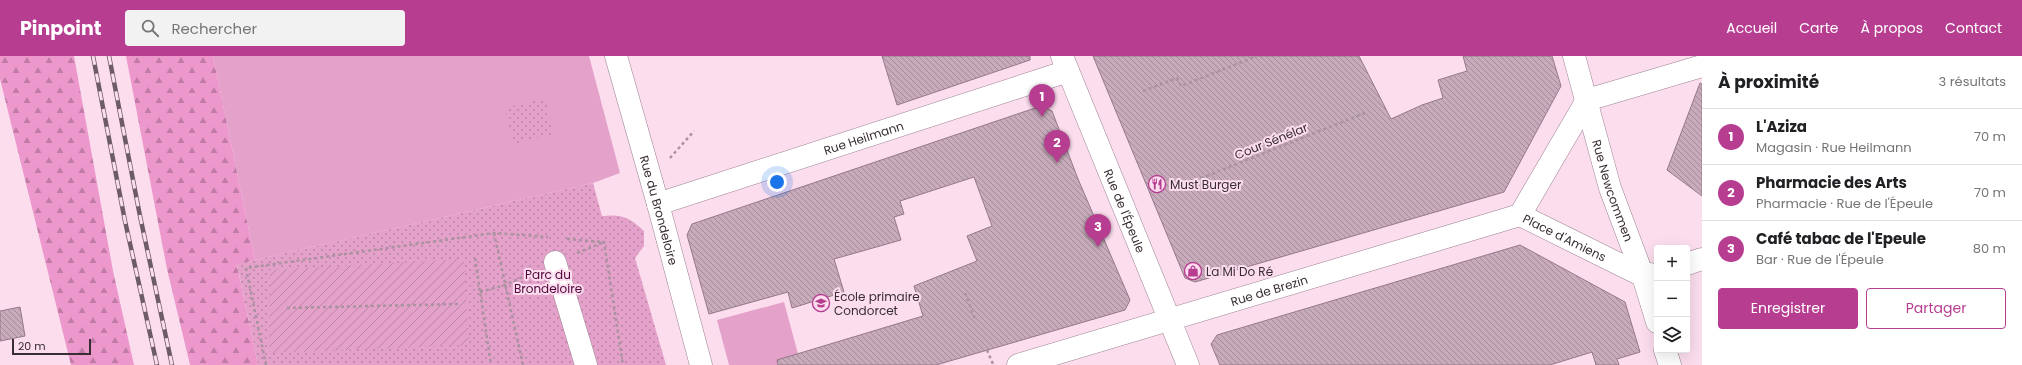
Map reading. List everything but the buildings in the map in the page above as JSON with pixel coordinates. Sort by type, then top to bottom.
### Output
[{"type":"street","name":"Rue du Brondeloire","points":[[616,56],[658,204],[701,365]]},
{"type":"street","name":"Rue Newcommen","points":[[1574,56],[1610,188],[1650,274],[1656,317]]},
{"type":"street","name":"Rue Heilmann","points":[[658,204],[1065,63]]},
{"type":"street","name":"Rue de l'Épeule","points":[[1065,63],[1188,365]]},
{"type":"street","points":[[1587,100],[1702,66]]},
{"type":"street","name":"Place d'Amiens","points":[[1587,100],[1520,215],[1650,274]]},
{"type":"street","name":"Rue de Brezin","points":[[1018,365],[1170,321],[1520,215]]},
{"type":"street","points":[[1690,263],[1702,259]]},
{"type":"street","points":[[555,262],[586,365]]},
{"type":"street","points":[[1666,353],[1670,365]]},
{"type":"path","points":[[1143,91],[1178,78],[1181,86],[1257,56]]},
{"type":"path","name":"Cour Sénélar","points":[[1184,185],[1365,114]]},
{"type":"path","points":[[651,179],[694,132]]},
{"type":"path","points":[[494,233],[523,365]]},
{"type":"path","points":[[266,365],[246,268],[494,233],[549,238]]},
{"type":"path","points":[[564,239],[604,242],[623,365]]},
{"type":"path","points":[[475,258],[491,365]]},
{"type":"path","points":[[965,293],[976,321]]},
{"type":"path","points":[[287,308],[458,304]]},
{"type":"path","points":[[987,350],[993,365]]},
{"type":"green space","points":[[0,56],[74,56],[113,271],[134,365],[71,365],[0,79]]},
{"type":"green space","points":[[126,56],[213,56],[255,260],[237,265],[258,365],[190,365],[167,269]]},
{"type":"green space","points":[[213,56],[589,56],[620,173],[593,183],[255,260]]},
{"type":"green space","points":[[545,98],[553,134],[513,144],[505,108]]},
{"type":"green space","name":"Parc du Brondeloire","points":[[593,183],[602,216],[620,216],[634,222],[644,231],[644,246],[635,258],[666,365],[258,365],[237,264]]},
{"type":"green space","points":[[464,259],[469,345],[269,353],[270,270]]},
{"type":"green space","points":[[784,302],[801,365],[729,365],[717,320]]},
{"type":"railway","points":[[93,56],[125,221],[157,365]]},
{"type":"railway","points":[[109,56],[140,216],[172,365]]},
{"type":"place","name":"L'Aziza","points":[[1042,117]]},
{"type":"place","name":"Pharmacie des Arts","points":[[1057,163]]},
{"type":"place","name":"Must Burger","points":[[1157,184]]},
{"type":"place","name":"Café tabac de l'Epeule","points":[[1098,247]]},
{"type":"place","name":"La Mi Do Ré","points":[[1193,271]]},
{"type":"place","name":"École primaire Condorcet","points":[[821,303]]}]
